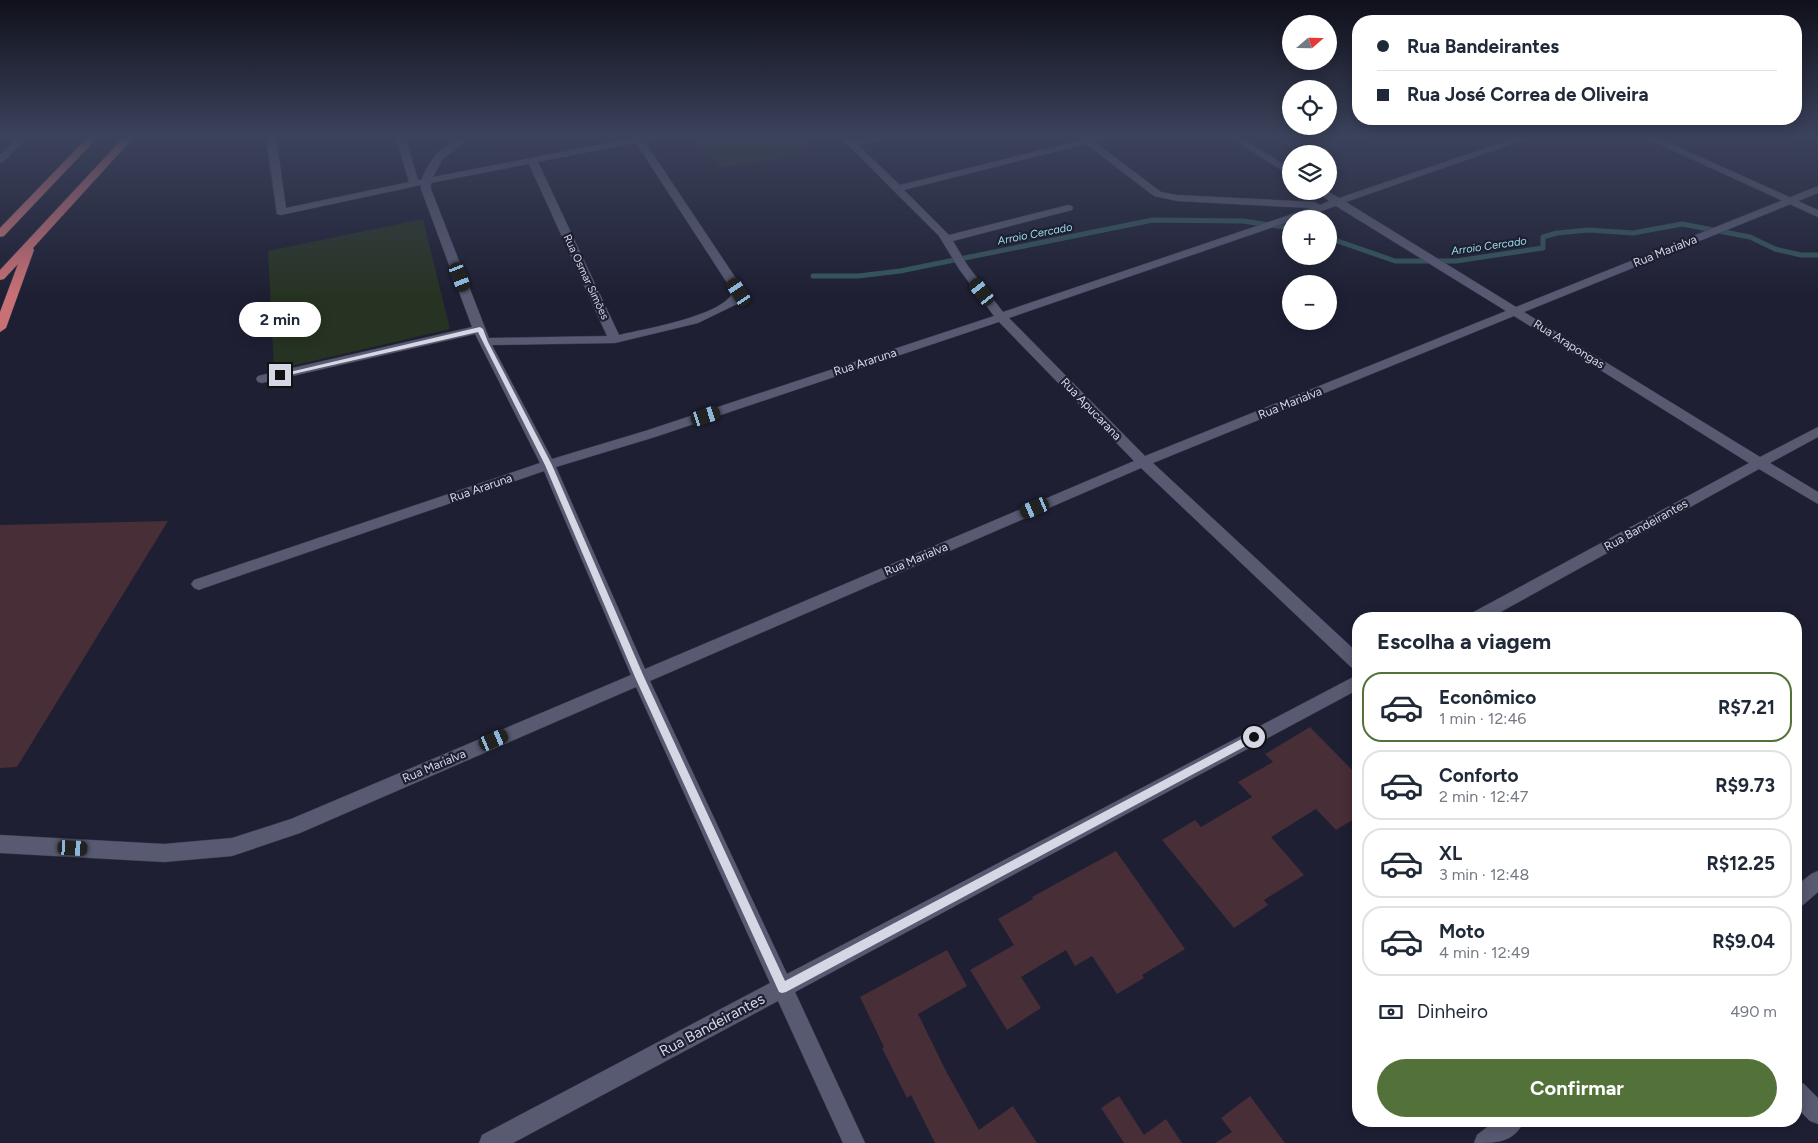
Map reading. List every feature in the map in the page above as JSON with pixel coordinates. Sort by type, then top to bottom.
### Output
[{"type":"highway","points":[[0,234],[43,189]]},
{"type":"highway","points":[[0,277],[82,189]]},
{"type":"highway","points":[[0,328],[31,245]]},
{"type":"street","points":[[278,189],[281,212],[386,189]]},
{"type":"street","points":[[426,189],[482,335],[548,465],[640,677],[854,1143]]},
{"type":"street","name":"Rua Osmar Simões","points":[[545,189],[615,339]]},
{"type":"street","points":[[262,380],[482,335],[615,339],[694,321],[735,300],[739,292],[671,189]]},
{"type":"street","points":[[1151,189],[1158,194],[1177,198],[1322,206]]},
{"type":"street","name":"Rua Araruna","points":[[199,584],[548,465],[650,434],[1373,189]]},
{"type":"street","points":[[1764,189],[1818,214]]},
{"type":"street","name":"Rua Marialva","points":[[0,844],[164,853],[232,847],[294,827],[1143,462],[1518,312],[1817,189]]},
{"type":"street","name":"Rua Apucarana","points":[[897,190],[947,239],[963,267],[1001,316],[1143,462],[1352,657]]},
{"type":"street","name":"Rua Arapongas","points":[[1333,200],[1518,312],[1818,499]]},
{"type":"street","points":[[947,239],[1068,208]]},
{"type":"street","name":"Rua Bandeirantes","points":[[1487,612],[1818,431]]},
{"type":"street","name":"Rua Bandeirantes","points":[[490,1143],[1352,685]]},
{"type":"street","points":[[1802,893],[1818,880]]},
{"type":"street","points":[[1802,1098],[1818,1113]]},
{"type":"street","points":[[1485,1143],[1505,1127]]},
{"type":"green space","points":[[423,219],[450,329],[274,370],[268,251]]},
{"type":"building","points":[[168,521],[17,767],[0,768],[0,525]]},
{"type":"building","points":[[1310,727],[1352,770],[1352,820],[1336,830],[1316,809],[1271,837],[1304,875],[1264,900],[1268,905],[1234,928],[1162,840],[1195,820],[1201,827],[1252,797],[1238,782],[1273,762],[1265,754]]},
{"type":"building","points":[[1116,851],[1185,949],[1142,975],[1144,978],[1117,994],[1092,956],[1075,966],[1066,950],[1021,977],[1041,1008],[1007,1030],[970,970],[1014,945],[998,919],[1033,899],[1032,897]]},
{"type":"building","points":[[947,950],[967,986],[918,1014],[947,1073],[979,1130],[1013,1106],[1037,1143],[935,1143],[911,1095],[907,1098],[882,1048],[884,1047],[860,997]]},
{"type":"building","points":[[1119,1096],[1144,1135],[1166,1119],[1182,1143],[1124,1143],[1101,1108]]},
{"type":"building","points":[[1250,1096],[1285,1143],[1215,1143],[1232,1132],[1221,1118]]},
{"type":"waterway","name":"Arroio Cercado","points":[[813,276],[858,276],[900,271],[1153,220],[1243,221],[1282,227]]},
{"type":"waterway","name":"Arroio Cercado","points":[[1337,241],[1395,261],[1456,261],[1543,248],[1543,237],[1557,233],[1589,230],[1633,233],[1682,224],[1750,237],[1775,249],[1801,255],[1818,255]]},
{"type":"route","points":[[280,375],[480,329],[484,342],[548,465],[640,677],[782,988],[1254,737]]}]
